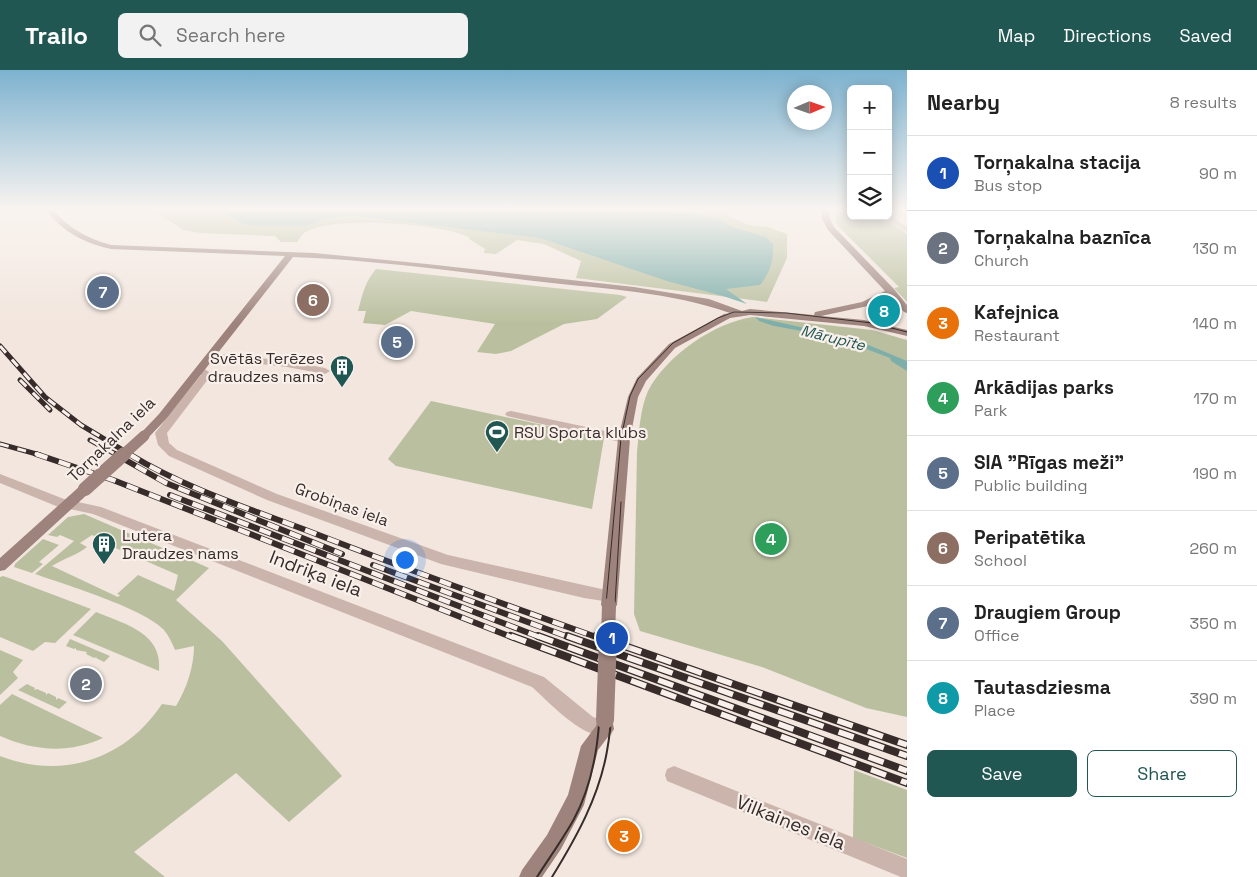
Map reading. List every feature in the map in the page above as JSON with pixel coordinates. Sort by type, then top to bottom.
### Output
[{"type":"street","points":[[123,248],[290,254],[365,260],[634,290],[709,302],[740,313]]},
{"type":"street","points":[[850,248],[907,310]]},
{"type":"street","name":"Torņakalna iela","points":[[0,566],[144,436],[211,356],[290,254]]},
{"type":"street","points":[[803,316],[864,305],[876,301],[891,291]]},
{"type":"street","points":[[529,877],[554,842],[576,798],[590,746],[605,724],[609,600],[624,439],[635,389],[660,357],[678,342],[717,321],[740,313],[762,312],[864,323],[907,333]]},
{"type":"street","points":[[211,356],[287,364],[325,371]]},
{"type":"street","name":"Grobiņas iela","points":[[200,369],[207,374],[160,434],[160,439],[173,454],[272,497],[446,560],[584,592],[609,600]]},
{"type":"street","points":[[511,414],[624,439]]},
{"type":"street","name":"Indriķa iela","points":[[0,478],[61,503],[96,510],[538,682],[588,724],[605,724]]},
{"type":"street","name":"Vilkaines iela","points":[[674,775],[907,869]]},
{"type":"green space","points":[[483,248],[506,248],[496,254],[484,253],[485,249]]},
{"type":"green space","points":[[552,248],[787,248],[787,258],[767,302],[576,278],[581,261]]},
{"type":"green space","points":[[860,248],[907,248],[907,302],[894,288],[899,287]]},
{"type":"green space","points":[[376,269],[627,297],[597,319],[564,324],[511,351],[496,354],[477,352],[495,324],[411,311],[385,325],[363,323],[366,311],[358,311],[366,284]]},
{"type":"green space","points":[[753,317],[872,330],[907,340],[907,717],[866,708],[762,667],[640,631],[634,614],[637,452],[640,421],[645,398],[656,378],[667,365],[693,343],[723,326]]},
{"type":"green space","name":"RSU Sporta klubs","points":[[431,401],[604,438],[592,509],[396,466],[388,459]]},
{"type":"green space","points":[[84,514],[209,568],[176,600],[222,641],[342,776],[289,822],[236,773],[134,852],[165,877],[0,877],[0,756],[23,763],[46,766],[68,765],[90,760],[111,751],[130,739],[147,723],[162,704],[176,706],[187,684],[193,661],[194,646],[175,650],[164,630],[154,622],[103,598],[35,574],[74,541],[60,535],[57,537],[48,535],[68,517]],"holes":[[[92,535],[106,541],[104,543],[178,575],[174,591],[138,575],[117,594],[120,595],[118,597],[52,566],[87,547],[80,543]]]},
{"type":"green space","points":[[43,539],[59,545],[39,562],[43,564],[32,573],[14,567],[15,564]]},
{"type":"green space","points":[[3,576],[91,609],[55,643],[45,642],[33,651],[0,637],[0,577]]},
{"type":"green space","points":[[96,612],[130,626],[148,639],[155,647],[159,658],[159,671],[73,635]]},
{"type":"green space","points":[[70,639],[110,656],[104,662],[97,657],[94,658],[86,654],[87,652],[66,646]]},
{"type":"green space","points":[[0,650],[23,660],[13,672],[18,678],[0,695]]},
{"type":"green space","points":[[27,684],[35,688],[34,690],[37,689],[46,693],[46,695],[48,693],[56,697],[56,700],[58,698],[67,702],[59,709],[18,690]]},
{"type":"green space","points":[[12,694],[103,738],[77,747],[52,749],[26,745],[0,736],[0,705]]},
{"type":"green space","points":[[854,770],[907,790],[907,858],[853,838]]},
{"type":"water","points":[[569,248],[773,248],[771,266],[760,285],[726,289],[747,304],[667,281]]},
{"type":"water","points":[[755,317],[854,339],[907,361],[907,371],[891,361],[890,358],[835,337],[774,326],[759,321]]},
{"type":"tram line","points":[[603,638],[621,438],[630,396],[638,379],[673,343],[718,318],[734,312],[786,313],[872,323],[907,332]]},
{"type":"tram line","points":[[613,638],[621,502]]},
{"type":"tram line","points":[[537,877],[574,819],[584,798],[591,776],[599,730],[603,636]]},
{"type":"tram line","points":[[552,877],[586,817],[603,768],[611,722],[613,636]]},
{"type":"railway","points":[[0,346],[45,397],[81,425],[131,455]]},
{"type":"railway","points":[[20,380],[50,410]]},
{"type":"railway","points":[[90,440],[117,455]]},
{"type":"railway","points":[[0,444],[40,455]]},
{"type":"railway","points":[[36,454],[113,480],[514,638]]},
{"type":"railway","points":[[115,454],[166,483],[342,554]]},
{"type":"railway","points":[[129,454],[171,477],[236,504],[451,585],[599,638]]},
{"type":"railway","points":[[170,495],[542,638]]},
{"type":"railway","points":[[373,565],[571,638]]},
{"type":"railway","points":[[511,636],[907,783]]},
{"type":"railway","points":[[538,636],[907,771]]},
{"type":"railway","points":[[567,636],[907,756]]},
{"type":"railway","points":[[596,636],[907,745]]},
{"type":"place","name":"Draugiem Group","points":[[103,292]]},
{"type":"place","name":"Peripatētika","points":[[313,300]]},
{"type":"place","name":"Tautasdziesma","points":[[884,311]]},
{"type":"place","name":"SIA \"Rīgas meži\"","points":[[397,342]]},
{"type":"place","name":"Svētās Terēzes draudzes nams","points":[[342,388]]},
{"type":"place","name":"RSU Sporta klubs","points":[[497,453]]},
{"type":"place","name":"Arkādijas parks","points":[[771,539]]},
{"type":"place","name":"Lutera Draudzes nams","points":[[104,565]]},
{"type":"place","name":"Torņakalna stacija","points":[[612,638]]},
{"type":"place","name":"Torņakalna baznīca","points":[[86,684]]},
{"type":"place","name":"Kafejnica","points":[[624,836]]},
{"type":"water label","name":"Mārupīte","points":[[833,338]]}]
